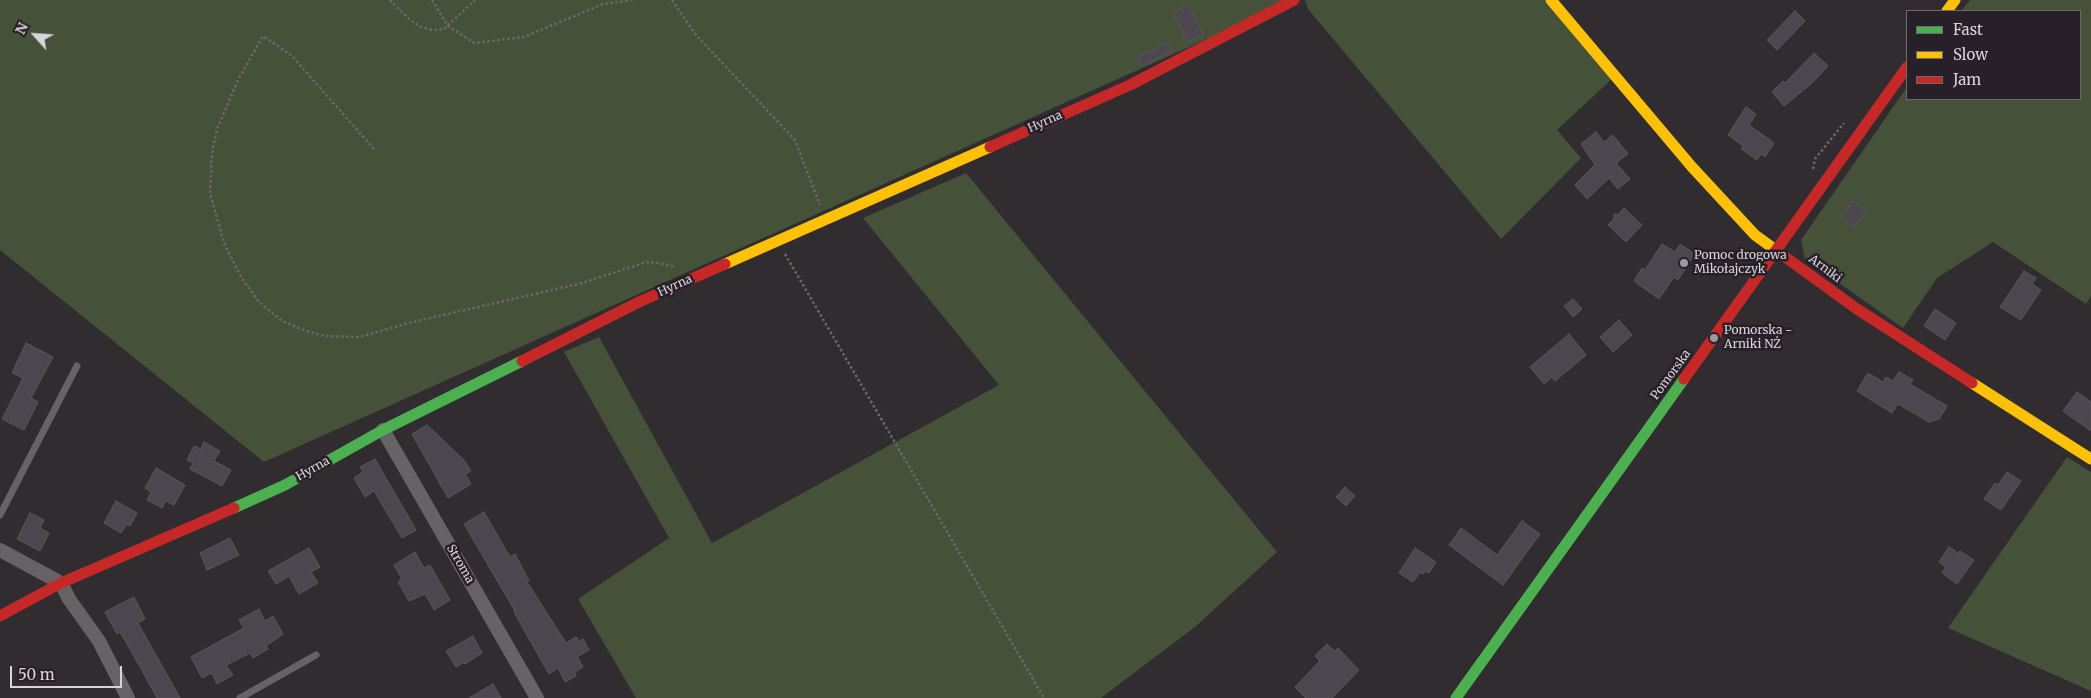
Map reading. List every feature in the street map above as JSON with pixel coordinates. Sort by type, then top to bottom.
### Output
[{"type":"street","name":"Hyrna","points":[[0,616],[61,583],[285,485],[383,430],[639,302],[1130,85],[1294,0]]},
{"type":"street","name":"Arniki","points":[[1551,0],[1692,167],[1750,230],[1857,310],[2091,459]]},
{"type":"street","name":"Pomorska","points":[[1456,698],[1906,68]]},
{"type":"street","name":"Stroma","points":[[383,430],[537,698]]},
{"type":"street","points":[[0,550],[61,583],[69,599],[99,641],[128,698]]},
{"type":"lane","points":[[0,515],[77,366]]},
{"type":"lane","points":[[240,698],[316,655]]},
{"type":"path","points":[[390,0],[409,19],[421,27],[433,30],[444,29],[475,0]]},
{"type":"path","points":[[432,0],[448,26],[474,43],[524,37],[603,4],[633,0]]},
{"type":"path","points":[[672,0],[696,35],[796,140],[825,221]]},
{"type":"path","points":[[374,149],[291,55],[263,36],[238,80],[217,129],[212,153],[210,194],[224,243],[240,277],[259,302],[282,321],[306,331],[325,336],[359,336],[582,283],[647,262],[658,262],[679,268]]},
{"type":"path","points":[[1816,175],[1813,169],[1815,159],[1844,123],[1850,120]]},
{"type":"path","points":[[778,241],[1044,698]]},
{"type":"green space","points":[[0,0],[1294,0],[264,462],[0,250]]},
{"type":"green space","points":[[1305,0],[1551,0],[1614,77],[1557,130],[1581,158],[1501,239],[1308,9]]},
{"type":"green space","points":[[1970,0],[2091,0],[2091,296],[2086,304],[1993,242],[1937,278],[1903,328],[1805,259],[1801,240],[1906,88],[1906,100],[2081,100],[2081,10],[1962,10]]},
{"type":"green space","points":[[966,173],[1277,552],[1195,627],[1101,698],[636,698],[578,599],[669,538],[564,352],[599,337],[712,543],[999,385],[863,218]]},
{"type":"green space","points":[[2067,457],[2091,472],[2091,691],[1948,628]]},
{"type":"building","points":[[1188,5],[1203,34],[1188,42],[1173,13]]},
{"type":"building","points":[[1795,11],[1805,21],[1777,50],[1767,40]]},
{"type":"building","points":[[1168,43],[1172,51],[1142,66],[1137,58]]},
{"type":"building","points":[[1814,53],[1828,66],[1812,83],[1784,106],[1772,92],[1783,81],[1785,83]]},
{"type":"building","points":[[1746,107],[1756,114],[1749,125],[1774,143],[1765,157],[1761,154],[1757,160],[1741,149],[1743,146],[1728,135]]},
{"type":"building","points":[[1596,132],[1604,142],[1613,135],[1628,154],[1616,163],[1630,179],[1618,189],[1609,178],[1587,199],[1575,185],[1595,165],[1581,144]]},
{"type":"building","points":[[1853,201],[1866,210],[1854,227],[1841,218]]},
{"type":"building","points":[[1624,208],[1642,225],[1626,242],[1608,225],[1614,219],[1614,214],[1618,215]]},
{"type":"building","points":[[1662,244],[1675,252],[1680,244],[1695,254],[1678,280],[1674,277],[1659,299],[1634,281],[1642,268],[1645,270]]},
{"type":"building","points":[[2024,271],[2036,278],[2032,284],[2041,290],[2021,320],[2000,307]]},
{"type":"building","points":[[1573,299],[1582,309],[1573,317],[1564,306]]},
{"type":"building","points":[[1935,309],[1956,323],[1945,340],[1924,326]]},
{"type":"building","points":[[1619,320],[1632,335],[1613,352],[1600,337]]},
{"type":"building","points":[[1569,334],[1586,355],[1555,381],[1552,377],[1544,384],[1530,367]]},
{"type":"building","points":[[26,343],[53,357],[31,398],[38,402],[24,430],[2,419],[23,378],[12,373]]},
{"type":"building","points":[[1899,372],[1913,380],[1910,384],[1947,406],[1939,419],[1929,422],[1898,404],[1892,413],[1857,391],[1868,373],[1883,382],[1886,377],[1893,381]]},
{"type":"building","points":[[2077,392],[2091,402],[2091,431],[2063,411]]},
{"type":"building","points":[[427,425],[464,460],[471,471],[465,474],[471,484],[448,498],[412,434]]},
{"type":"building","points":[[204,442],[220,451],[214,461],[231,470],[222,486],[190,469],[193,463],[187,460],[194,446],[201,449]]},
{"type":"building","points":[[375,459],[416,530],[402,538],[374,491],[365,497],[354,478],[363,472],[360,467]]},
{"type":"building","points":[[156,468],[185,485],[174,505],[166,501],[162,508],[147,500],[151,492],[145,488]]},
{"type":"building","points":[[2007,472],[2021,481],[2001,510],[1984,499],[1995,483],[1998,485]]},
{"type":"building","points":[[1345,487],[1355,496],[1346,506],[1336,497]]},
{"type":"building","points":[[116,501],[137,513],[130,526],[127,524],[121,533],[104,523]]},
{"type":"building","points":[[484,512],[510,557],[515,554],[529,581],[527,582],[566,643],[576,637],[579,641],[583,639],[589,650],[577,657],[583,667],[575,672],[576,676],[565,682],[558,668],[549,674],[464,524]]},
{"type":"building","points":[[30,513],[44,520],[40,528],[49,533],[40,551],[17,539]]},
{"type":"building","points":[[1522,521],[1540,534],[1503,585],[1449,545],[1461,528],[1497,555]]},
{"type":"building","points":[[230,538],[239,555],[207,570],[200,553]]},
{"type":"building","points":[[1949,547],[1958,553],[1960,551],[1974,560],[1957,584],[1942,573],[1946,567],[1939,562]]},
{"type":"building","points":[[309,548],[320,567],[311,572],[318,583],[299,594],[289,576],[276,584],[268,571]]},
{"type":"building","points":[[1415,548],[1436,562],[1429,573],[1425,571],[1423,574],[1420,572],[1413,582],[1399,573]]},
{"type":"building","points":[[415,552],[424,568],[430,565],[450,600],[434,610],[425,594],[409,601],[398,582],[402,579],[394,565]]},
{"type":"building","points":[[134,597],[145,619],[138,623],[180,698],[157,698],[120,632],[117,634],[105,612]]},
{"type":"building","points":[[259,609],[265,621],[273,616],[283,634],[266,646],[268,649],[253,658],[250,653],[226,665],[233,675],[217,684],[212,673],[202,678],[191,657],[244,628],[239,620]]},
{"type":"building","points":[[473,636],[482,653],[465,664],[464,662],[456,667],[446,651]]},
{"type":"building","points":[[1327,644],[1335,651],[1338,648],[1359,670],[1332,698],[1306,698],[1295,687],[1320,661],[1315,656]]},
{"type":"building","points":[[493,684],[501,698],[469,698]]},
{"type":"traffic: fast","points":[[234,508],[285,485],[383,430],[522,361]]},
{"type":"traffic: fast","points":[[1456,698],[1684,379]]},
{"type":"traffic: slow","points":[[1551,0],[1692,167],[1755,235],[1777,251]]},
{"type":"traffic: slow","points":[[1948,10],[1955,0]]},
{"type":"traffic: slow","points":[[725,264],[990,147]]},
{"type":"traffic: slow","points":[[1972,383],[2091,459]]},
{"type":"traffic: jam","points":[[990,147],[1130,85],[1294,0]]},
{"type":"traffic: jam","points":[[1684,379],[1906,68]]},
{"type":"traffic: jam","points":[[1777,251],[1857,309],[1972,383]]},
{"type":"traffic: jam","points":[[522,361],[639,302],[725,264]]},
{"type":"traffic: jam","points":[[0,616],[61,583],[234,508]]},
{"type":"place","name":"Pomoc drogowa Mikołajczyk","points":[[1684,263]]},
{"type":"place","name":"Pomorska - Arniki NŻ","points":[[1714,338]]}]
